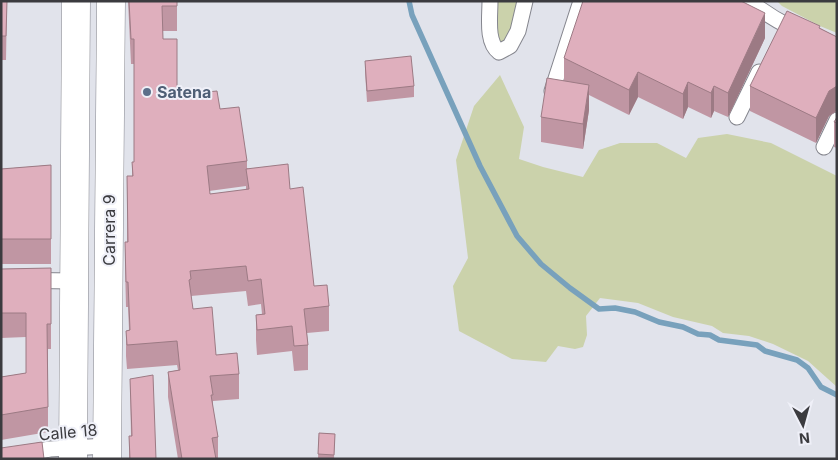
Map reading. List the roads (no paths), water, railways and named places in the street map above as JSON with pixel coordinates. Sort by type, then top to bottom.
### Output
[{"type":"highway","points":[[73,453],[76,1]]},
{"type":"highway","name":"Carrera 9","points":[[107,452],[111,1]]},
{"type":"street","points":[[490,1],[490,36],[493,47],[499,52],[510,46],[518,31],[525,1]]},
{"type":"street","points":[[552,91],[581,1]]},
{"type":"street","points":[[749,1],[770,17],[780,28],[837,48]]},
{"type":"street","points":[[737,117],[766,58]]},
{"type":"street","points":[[824,147],[837,120]]},
{"type":"street","points":[[1,280],[74,281]]},
{"type":"street","name":"Calle 18","points":[[1,458],[50,449],[73,453],[107,452]]},
{"type":"waterway","points":[[409,1],[412,15],[480,166],[517,236],[541,264],[599,309],[615,308],[635,312],[659,322],[683,327],[698,334],[710,335],[719,340],[757,345],[765,351],[797,360],[808,368],[821,387],[837,395]]},
{"type":"place","name":"Satena","points":[[147,92]]}]
